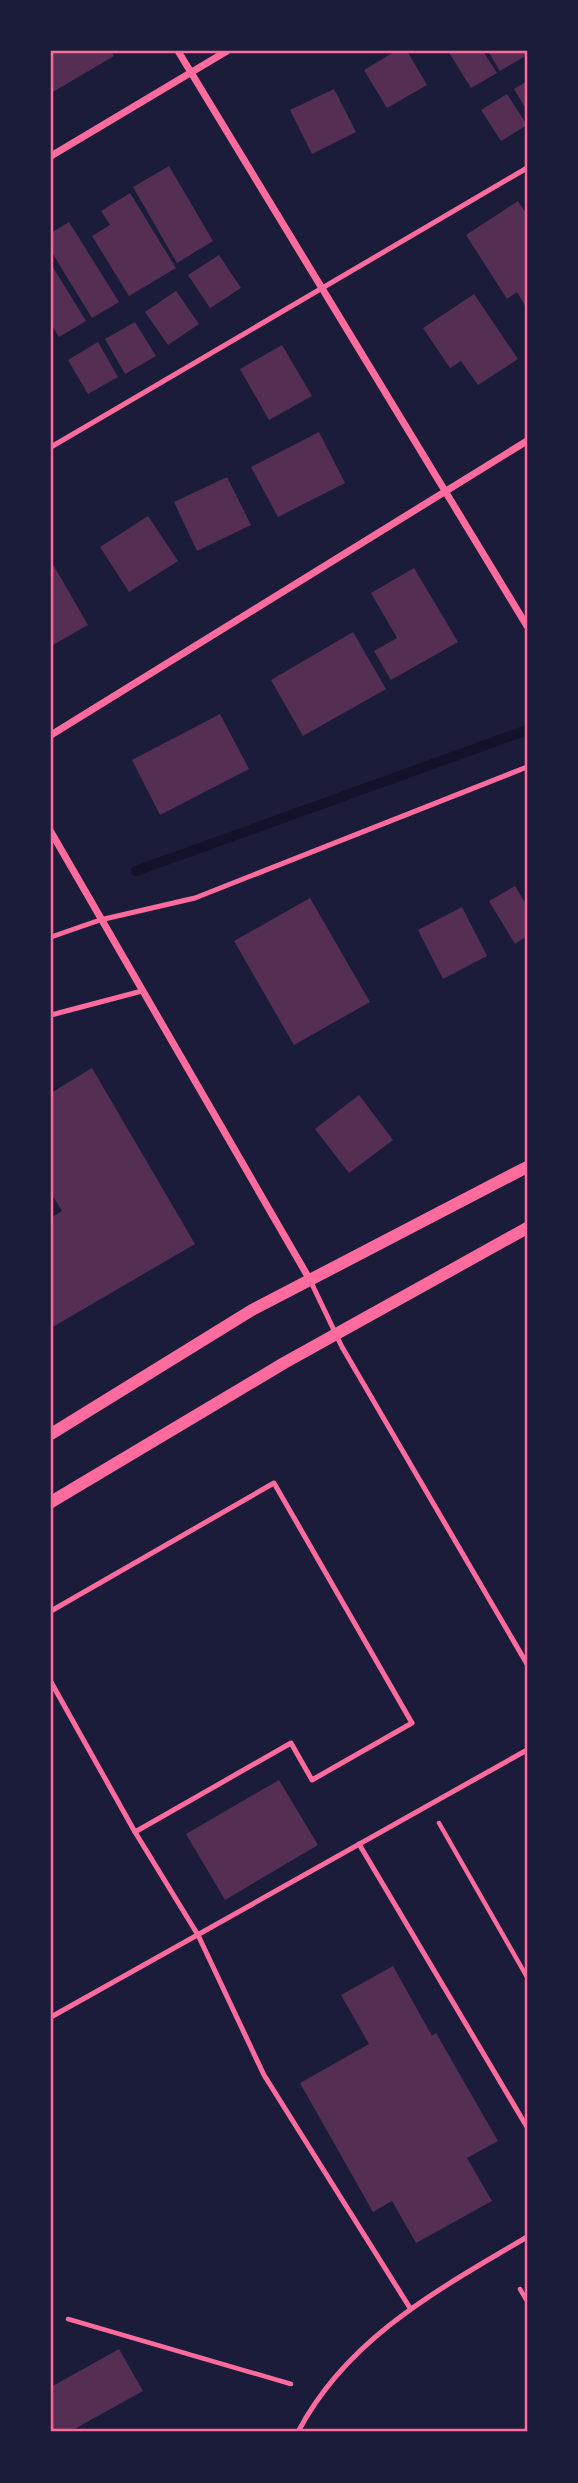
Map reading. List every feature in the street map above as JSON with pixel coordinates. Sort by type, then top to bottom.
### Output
[{"type":"street","points":[[178,51],[527,626]]},
{"type":"street","points":[[51,156],[227,51]]},
{"type":"street","points":[[51,735],[527,441]]},
{"type":"street","points":[[51,832],[310,1280]]},
{"type":"street","points":[[51,1434],[252,1310],[527,1167]]},
{"type":"street","points":[[51,1502],[284,1363],[337,1336],[527,1228]]},
{"type":"lane","points":[[51,447],[527,168]]},
{"type":"lane","points":[[51,937],[100,920],[195,898],[527,767]]},
{"type":"lane","points":[[51,1015],[142,991]]},
{"type":"lane","points":[[310,1280],[337,1336],[527,1664]]},
{"type":"lane","points":[[51,1611],[274,1483],[412,1723],[312,1780],[291,1743],[135,1832]]},
{"type":"lane","points":[[51,1682],[135,1832],[198,1934],[264,2075],[410,2308]]},
{"type":"lane","points":[[51,2017],[527,1749]]},
{"type":"lane","points":[[359,1844],[527,2127]]},
{"type":"lane","points":[[298,2432],[312,2406],[342,2367],[390,2322],[527,2237]]},
{"type":"path","points":[[437,1820],[527,1977]]},
{"type":"path","points":[[520,2289],[527,2301]]},
{"type":"path","points":[[68,2319],[291,2384]]},
{"type":"building","points":[[51,51],[111,51],[114,56],[51,93]]},
{"type":"building","points":[[396,51],[407,51],[427,85],[387,108],[364,70]]},
{"type":"building","points":[[448,51],[483,51],[497,73],[471,88]]},
{"type":"building","points":[[488,51],[524,51],[527,55],[500,71]]},
{"type":"building","points":[[527,81],[527,111],[514,89]]},
{"type":"building","points":[[334,89],[356,132],[312,154],[290,110]]},
{"type":"building","points":[[507,94],[527,125],[501,141],[481,110]]},
{"type":"building","points":[[169,166],[213,241],[177,263],[133,187]]},
{"type":"building","points":[[130,193],[176,268],[129,296],[92,236],[110,225],[101,211]]},
{"type":"building","points":[[518,201],[527,215],[527,309],[517,292],[507,299],[466,235]]},
{"type":"building","points":[[69,222],[119,302],[92,318],[51,251],[51,233]]},
{"type":"building","points":[[219,255],[241,288],[210,308],[188,275]]},
{"type":"building","points":[[51,264],[86,321],[59,337],[51,324]]},
{"type":"building","points":[[176,291],[199,324],[168,345],[145,312]]},
{"type":"building","points":[[474,294],[518,359],[478,385],[461,361],[450,368],[423,328]]},
{"type":"building","points":[[135,322],[156,356],[125,374],[105,339]]},
{"type":"building","points":[[98,342],[118,377],[88,394],[68,360]]},
{"type":"building","points":[[282,345],[312,396],[269,420],[240,369]]},
{"type":"building","points":[[319,432],[345,483],[278,517],[251,467]]},
{"type":"building","points":[[227,477],[251,525],[197,551],[174,502]]},
{"type":"building","points":[[148,516],[178,561],[129,592],[100,547]]},
{"type":"building","points":[[51,561],[88,625],[51,646]]},
{"type":"building","points":[[414,568],[458,642],[391,680],[374,651],[397,638],[371,593]]},
{"type":"building","points":[[353,632],[386,689],[303,736],[271,680]]},
{"type":"building","points":[[220,714],[249,769],[160,815],[132,760]]},
{"type":"building","points":[[515,886],[527,906],[527,936],[515,944],[489,901]]},
{"type":"building","points":[[310,898],[370,1002],[294,1045],[234,941]]},
{"type":"building","points":[[462,907],[487,956],[443,979],[418,930]]},
{"type":"building","points":[[92,1068],[195,1244],[51,1328],[51,1218],[62,1211],[51,1193],[51,1093]]},
{"type":"building","points":[[359,1095],[393,1140],[349,1173],[315,1129]]},
{"type":"building","points":[[279,1780],[318,1845],[225,1900],[186,1834]]},
{"type":"building","points":[[393,1966],[432,2036],[436,2033],[498,2141],[467,2158],[492,2201],[416,2243],[392,2201],[373,2212],[300,2083],[369,2044],[341,1995]]},
{"type":"building","points":[[119,2349],[143,2391],[69,2432],[51,2432],[51,2387]]},
{"type":"waterway","points":[[136,871],[527,730]]}]
